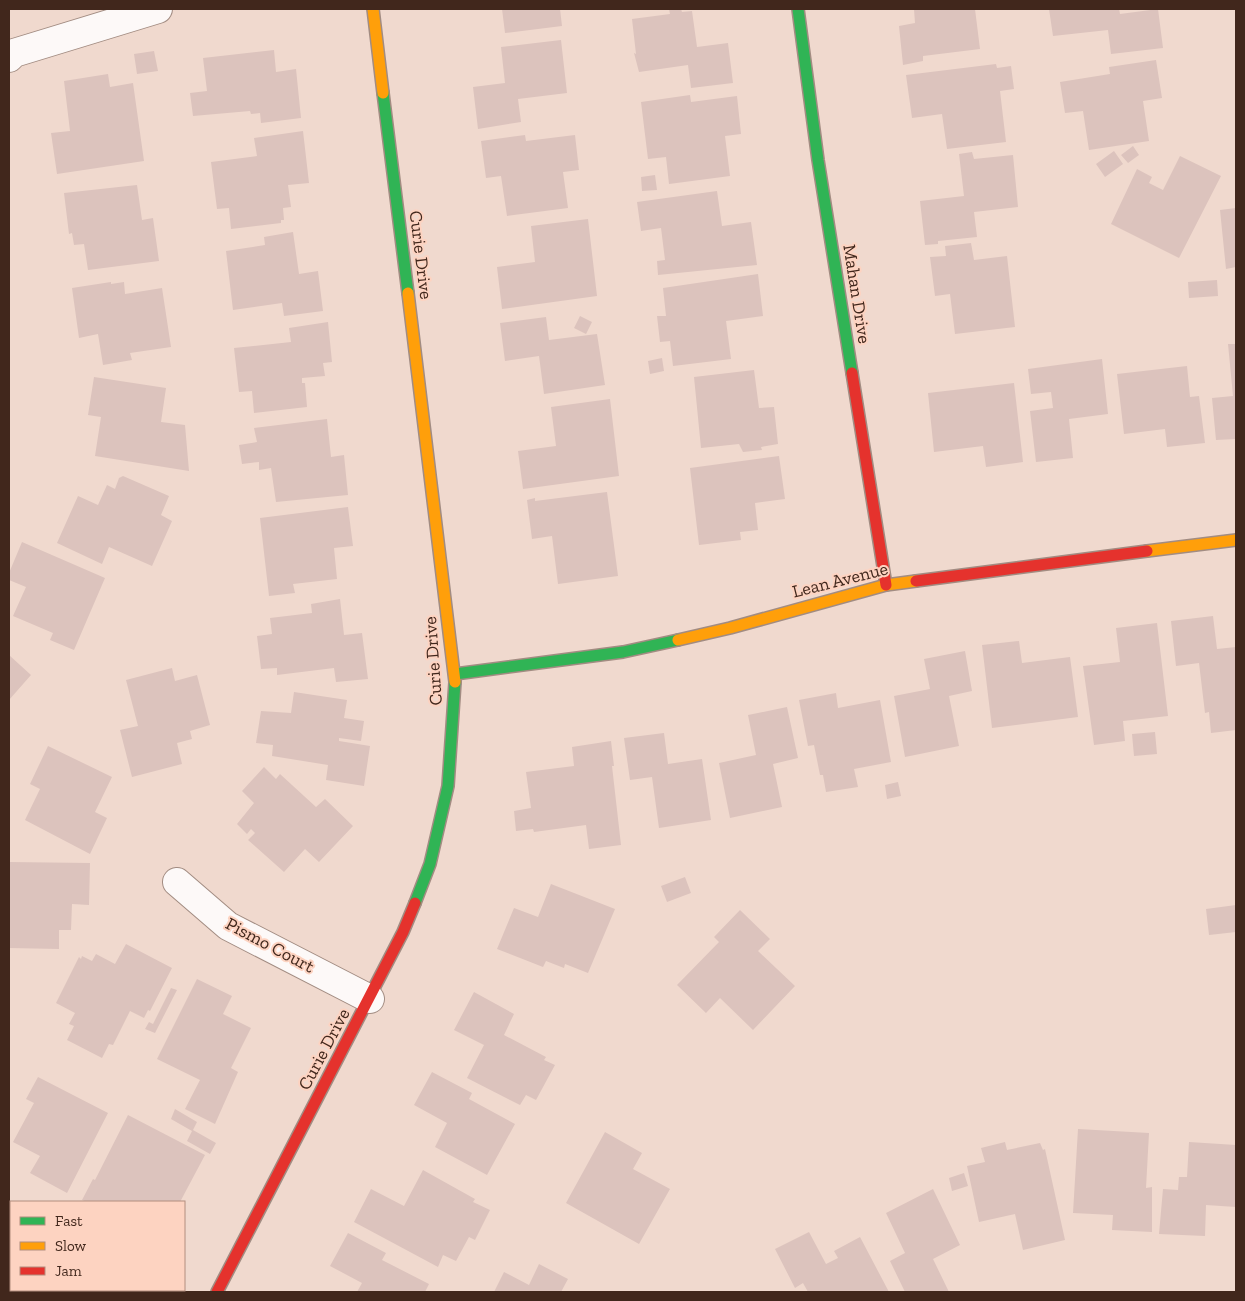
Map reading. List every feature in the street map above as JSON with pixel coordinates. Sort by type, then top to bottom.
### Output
[{"type":"street","points":[[9,58],[14,52],[158,9]]},
{"type":"street","name":"Curie Drive","points":[[217,1292],[370,1000],[403,932],[430,864],[448,786],[456,674],[373,9]]},
{"type":"street","name":"Mahan Drive","points":[[798,9],[818,160],[886,585]]},
{"type":"street","name":"Lean Avenue","points":[[456,674],[623,652],[730,628],[886,585],[1236,540]]},
{"type":"street","name":"Pismo Court","points":[[177,882],[228,926],[370,1000]]},
{"type":"building","points":[[502,9],[560,9],[562,26],[505,33]]},
{"type":"building","points":[[669,9],[681,9],[682,12],[692,11],[697,47],[728,43],[733,83],[691,88],[688,65],[639,72],[634,53],[636,54],[632,19],[670,14]]},
{"type":"building","points":[[914,9],[975,9],[980,49],[923,56],[923,61],[903,65],[899,26],[915,23]]},
{"type":"building","points":[[1049,9],[1119,9],[1120,14],[1158,9],[1163,48],[1111,54],[1108,30],[1053,36]]},
{"type":"building","points":[[561,40],[567,93],[518,99],[521,122],[478,129],[473,87],[505,83],[501,47]]},
{"type":"building","points":[[274,50],[276,72],[296,69],[301,118],[261,123],[260,113],[251,114],[250,111],[193,116],[190,93],[207,91],[203,58]]},
{"type":"building","points":[[154,51],[158,71],[137,74],[134,54]]},
{"type":"building","points":[[1156,60],[1162,98],[1143,101],[1149,141],[1089,150],[1083,111],[1065,113],[1060,82],[1110,74],[1109,67]]},
{"type":"building","points":[[996,64],[997,68],[1011,66],[1014,89],[1000,91],[1006,142],[947,149],[942,114],[912,118],[906,75]]},
{"type":"building","points":[[108,74],[110,87],[133,83],[144,161],[57,174],[51,133],[70,131],[64,81]]},
{"type":"building","points":[[690,95],[691,102],[737,96],[741,134],[725,136],[730,176],[669,184],[666,157],[648,159],[641,102]]},
{"type":"building","points":[[303,131],[309,183],[288,185],[291,207],[283,208],[284,220],[281,220],[281,223],[231,229],[229,208],[217,209],[211,162],[257,156],[254,138]]},
{"type":"building","points":[[525,135],[526,141],[575,135],[579,170],[563,172],[568,208],[507,216],[501,176],[486,178],[481,141]]},
{"type":"building","points":[[1133,146],[1139,155],[1128,163],[1121,155]]},
{"type":"building","points":[[1114,151],[1123,164],[1105,177],[1096,164]]},
{"type":"building","points":[[972,152],[974,159],[1013,155],[1018,207],[974,212],[977,237],[938,241],[938,244],[925,245],[920,201],[964,196],[959,154]]},
{"type":"building","points":[[1180,156],[1221,176],[1179,258],[1111,224],[1137,169],[1152,177],[1149,183],[1163,190]]},
{"type":"building","points":[[655,175],[657,190],[642,191],[641,177]]},
{"type":"building","points":[[137,185],[142,220],[153,218],[159,261],[88,270],[84,244],[74,245],[72,233],[69,234],[64,193]]},
{"type":"building","points":[[717,191],[722,226],[751,222],[757,265],[658,275],[657,261],[665,260],[661,228],[641,231],[637,202]]},
{"type":"building","points":[[1236,208],[1236,267],[1226,269],[1220,210]]},
{"type":"building","points":[[588,219],[597,296],[502,309],[497,267],[535,262],[531,226]]},
{"type":"building","points":[[293,232],[299,274],[318,271],[323,311],[284,316],[282,303],[233,310],[226,251],[265,245],[264,237]]},
{"type":"building","points":[[971,243],[974,260],[1007,256],[1015,327],[955,334],[950,294],[935,296],[930,257],[946,256],[945,246]]},
{"type":"building","points":[[758,274],[763,316],[726,321],[731,359],[673,366],[670,341],[660,342],[657,316],[666,316],[663,288]]},
{"type":"building","points":[[1217,280],[1218,296],[1189,298],[1188,282]]},
{"type":"building","points":[[111,282],[111,284],[124,282],[125,294],[162,288],[171,347],[130,353],[132,360],[103,365],[98,334],[79,338],[72,288]]},
{"type":"building","points":[[580,316],[592,322],[586,334],[574,328]]},
{"type":"building","points":[[546,317],[549,340],[597,334],[605,385],[544,394],[539,356],[505,361],[500,323]]},
{"type":"building","points":[[328,322],[332,362],[323,363],[325,376],[302,378],[302,383],[305,383],[307,407],[254,413],[252,391],[239,392],[234,348],[291,342],[289,328]]},
{"type":"building","points":[[1228,344],[1236,344],[1236,439],[1216,440],[1212,398],[1233,396]]},
{"type":"building","points":[[662,358],[664,371],[650,374],[648,361]]},
{"type":"building","points":[[1102,359],[1108,414],[1069,419],[1073,458],[1036,462],[1030,411],[1053,408],[1051,392],[1031,394],[1028,369]]},
{"type":"building","points":[[1187,366],[1190,397],[1199,396],[1205,443],[1167,447],[1165,429],[1124,434],[1117,374]]},
{"type":"building","points":[[754,370],[759,408],[774,407],[778,444],[761,447],[762,450],[743,452],[739,444],[701,448],[694,377]]},
{"type":"building","points":[[94,377],[166,388],[161,422],[185,425],[189,471],[95,456],[101,417],[88,415]]},
{"type":"building","points":[[1014,383],[1023,462],[986,467],[983,446],[934,452],[928,393]]},
{"type":"building","points":[[610,399],[619,476],[523,489],[518,451],[556,446],[551,407]]},
{"type":"building","points":[[327,419],[331,457],[344,455],[348,495],[276,502],[271,468],[259,470],[259,462],[242,464],[239,445],[257,442],[254,428]]},
{"type":"building","points":[[779,456],[785,499],[755,503],[758,530],[740,532],[741,540],[699,545],[690,468]]},
{"type":"building","points":[[123,476],[169,496],[161,515],[172,521],[152,566],[109,547],[102,564],[57,543],[78,496],[98,505],[107,485],[115,489],[119,478]]},
{"type":"building","points":[[607,492],[618,576],[558,584],[552,536],[532,539],[527,500],[535,498],[535,501]]},
{"type":"building","points":[[348,507],[353,546],[334,548],[337,579],[293,584],[295,593],[269,596],[260,518]]},
{"type":"building","points":[[22,542],[105,578],[74,650],[50,640],[53,633],[13,616],[26,587],[9,580],[9,573]]},
{"type":"building","points":[[340,599],[344,635],[362,633],[368,679],[336,682],[334,668],[277,675],[277,668],[261,669],[257,636],[272,634],[270,618],[312,613],[311,604]]},
{"type":"building","points":[[1213,616],[1217,649],[1236,647],[1236,730],[1211,733],[1209,712],[1205,713],[1199,663],[1176,666],[1171,621]]},
{"type":"building","points":[[1157,623],[1168,716],[1123,721],[1125,741],[1094,745],[1083,666],[1120,662],[1116,628]]},
{"type":"building","points":[[1019,641],[1022,663],[1070,657],[1078,717],[992,728],[982,645]]},
{"type":"building","points":[[965,651],[972,691],[949,696],[959,746],[905,757],[894,696],[930,689],[924,659]]},
{"type":"building","points":[[9,655],[31,675],[9,700]]},
{"type":"building","points":[[172,668],[175,681],[197,675],[210,725],[190,731],[192,739],[177,743],[182,764],[132,777],[120,730],[138,726],[126,680]]},
{"type":"building","points":[[294,692],[347,700],[344,718],[364,721],[361,741],[339,738],[339,741],[370,746],[364,786],[326,780],[328,765],[272,756],[273,745],[256,743],[261,711],[291,713]]},
{"type":"building","points":[[836,693],[838,708],[880,700],[891,762],[854,769],[858,787],[826,792],[823,775],[820,775],[814,745],[808,746],[799,700]]},
{"type":"building","points":[[787,707],[798,758],[773,764],[782,807],[730,818],[719,763],[756,755],[748,715]]},
{"type":"building","points":[[1155,732],[1157,754],[1134,756],[1132,734]]},
{"type":"building","points":[[664,733],[668,764],[702,759],[711,820],[659,828],[652,777],[630,780],[624,738]]},
{"type":"building","points":[[611,741],[621,845],[589,849],[586,825],[534,832],[533,829],[516,831],[514,811],[531,808],[526,772],[574,766],[572,747]]},
{"type":"building","points":[[48,746],[112,777],[95,812],[107,818],[90,854],[25,820],[40,789],[30,784]]},
{"type":"building","points":[[264,767],[276,779],[280,774],[316,807],[325,799],[353,826],[319,862],[305,849],[284,872],[248,840],[255,833],[251,829],[247,834],[237,824],[254,803],[242,791]]},
{"type":"building","points":[[898,782],[901,796],[887,799],[885,785]]},
{"type":"building","points":[[9,862],[90,863],[89,905],[72,904],[71,930],[59,930],[59,949],[9,948]]},
{"type":"building","points":[[685,877],[691,893],[667,902],[661,886]]},
{"type":"building","points":[[551,884],[615,909],[588,973],[565,964],[564,968],[546,961],[543,967],[497,949],[514,908],[538,917]]},
{"type":"building","points":[[1236,905],[1236,932],[1209,935],[1206,909]]},
{"type":"building","points":[[740,910],[770,939],[758,951],[795,986],[753,1030],[720,998],[706,1013],[677,985],[719,942],[714,937]]},
{"type":"building","points":[[126,944],[172,968],[150,1011],[148,1010],[144,1018],[130,1011],[113,1045],[109,1044],[102,1058],[67,1040],[74,1026],[69,1024],[75,1013],[56,1003],[79,957],[81,959],[82,956],[92,961],[96,954],[115,964]]},
{"type":"building","points":[[197,979],[232,996],[223,1014],[251,1028],[231,1068],[238,1072],[215,1124],[185,1109],[200,1080],[157,1059]]},
{"type":"building","points":[[171,988],[177,990],[155,1033],[145,1029],[149,1022],[153,1024]]},
{"type":"building","points":[[474,992],[514,1014],[504,1035],[546,1057],[544,1060],[555,1065],[536,1100],[526,1095],[520,1105],[467,1078],[484,1045],[454,1030]]},
{"type":"building","points":[[432,1072],[472,1093],[469,1099],[515,1124],[487,1175],[435,1147],[447,1123],[414,1105]]},
{"type":"building","points":[[38,1077],[108,1113],[67,1193],[30,1173],[40,1156],[13,1142],[34,1103],[26,1099]]},
{"type":"building","points":[[175,1109],[197,1122],[193,1130],[216,1143],[210,1154],[187,1141],[192,1131],[171,1119]]},
{"type":"building","points":[[128,1115],[205,1155],[181,1201],[82,1200],[93,1179],[95,1180]]},
{"type":"building","points":[[1078,1129],[1149,1133],[1146,1188],[1152,1187],[1152,1232],[1112,1230],[1113,1215],[1073,1213]]},
{"type":"building","points":[[605,1132],[642,1153],[633,1169],[670,1189],[639,1244],[566,1203]]},
{"type":"building","points":[[1005,1142],[1007,1150],[1040,1143],[1043,1150],[1045,1149],[1065,1240],[1023,1250],[1015,1214],[979,1222],[967,1166],[985,1162],[981,1148]]},
{"type":"building","points":[[1189,1142],[1236,1145],[1236,1207],[1206,1205],[1205,1236],[1159,1234],[1163,1189],[1178,1190],[1179,1177],[1187,1177]]},
{"type":"building","points":[[423,1170],[475,1199],[473,1202],[490,1210],[475,1240],[469,1237],[456,1261],[443,1255],[438,1267],[354,1222],[371,1189],[404,1206]]},
{"type":"building","points":[[964,1173],[968,1186],[952,1191],[949,1178]]},
{"type":"building","points":[[933,1189],[960,1245],[933,1259],[949,1292],[905,1292],[890,1261],[905,1253],[886,1213]]},
{"type":"building","points":[[809,1232],[826,1264],[838,1258],[834,1251],[860,1237],[889,1292],[808,1292],[803,1283],[795,1288],[775,1249]]},
{"type":"building","points":[[348,1233],[386,1253],[382,1260],[429,1284],[425,1292],[357,1292],[362,1283],[330,1266]]},
{"type":"building","points":[[539,1264],[568,1279],[561,1292],[494,1292],[504,1272],[529,1285]]},
{"type":"traffic: fast","points":[[798,9],[818,160],[852,373]]},
{"type":"traffic: fast","points":[[383,93],[408,293]]},
{"type":"traffic: fast","points":[[455,674],[623,652],[678,640]]},
{"type":"traffic: fast","points":[[415,903],[430,864],[448,786],[455,682]]},
{"type":"traffic: slow","points":[[373,9],[383,93]]},
{"type":"traffic: slow","points":[[408,293],[455,682]]},
{"type":"traffic: slow","points":[[1147,551],[1236,540]]},
{"type":"traffic: slow","points":[[678,640],[730,628],[886,585],[916,581]]},
{"type":"traffic: jam","points":[[852,373],[886,585]]},
{"type":"traffic: jam","points":[[916,581],[1147,551]]},
{"type":"traffic: jam","points":[[217,1292],[403,932],[415,903]]}]
